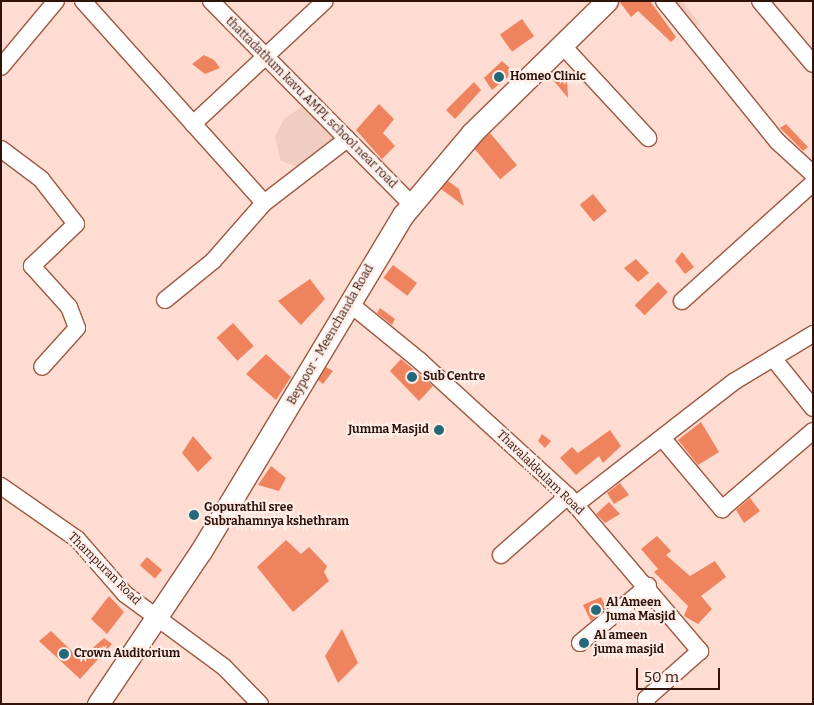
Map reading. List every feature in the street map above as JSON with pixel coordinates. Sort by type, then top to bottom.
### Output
[{"type":"main road","name":"Beypoor - Meenchanda Road","points":[[98,704],[157,619],[318,362],[349,302],[411,204],[472,133],[606,1]]},
{"type":"street","points":[[1,67],[56,1]]},
{"type":"street","points":[[83,1],[264,203]]},
{"type":"street","name":"thattadathum kavu AMPL school near road","points":[[212,1],[411,204]]},
{"type":"street","points":[[193,124],[325,1]]},
{"type":"street","points":[[664,1],[777,141],[813,174]]},
{"type":"street","points":[[760,1],[813,64]]},
{"type":"street","points":[[562,44],[648,138]]},
{"type":"street","points":[[165,300],[213,261],[264,203],[347,139]]},
{"type":"street","points":[[1,149],[42,179],[76,224],[32,266],[69,306],[77,328],[42,367]]},
{"type":"street","points":[[682,301],[813,183]]},
{"type":"street","name":"Thavalakkulam Road","points":[[349,302],[420,361],[572,501],[648,586],[700,651],[646,699],[647,704]]},
{"type":"street","points":[[501,555],[572,501],[662,439],[735,381],[813,334]]},
{"type":"street","points":[[773,358],[813,408]]},
{"type":"street","points":[[662,439],[722,509],[813,431]]},
{"type":"street","name":"Thampuran Road","points":[[1,486],[77,539],[125,594],[224,668],[260,704]]},
{"type":"street","points":[[580,643],[648,586]]},
{"type":"shaded area","points":[[674,1],[682,1],[699,23],[684,36]]},
{"type":"shaded area","points":[[310,101],[334,131],[335,143],[298,167],[281,161],[275,137],[284,119]]},
{"type":"building","points":[[619,1],[650,1],[676,37],[671,42],[638,11],[631,17]]},
{"type":"building","points":[[522,19],[534,36],[512,52],[500,34]]},
{"type":"building","points":[[204,55],[214,60],[220,68],[205,74],[192,64]]},
{"type":"building","points":[[502,61],[514,72],[492,90],[484,78]]},
{"type":"building","points":[[556,68],[567,81],[568,98],[549,75]]},
{"type":"building","points":[[474,82],[481,90],[455,119],[446,110]]},
{"type":"building","points":[[379,104],[394,119],[383,133],[395,146],[382,159],[395,174],[356,130]]},
{"type":"building","points":[[786,124],[808,147],[803,151],[780,128]]},
{"type":"building","points":[[490,133],[517,165],[500,179],[473,147]]},
{"type":"building","points":[[448,181],[459,189],[464,206],[441,189]]},
{"type":"building","points":[[593,194],[607,211],[594,222],[580,205]]},
{"type":"building","points":[[682,252],[694,267],[685,274],[675,261]]},
{"type":"building","points":[[636,259],[649,273],[638,282],[624,268]]},
{"type":"building","points":[[393,265],[417,283],[407,296],[383,278]]},
{"type":"building","points":[[310,279],[325,299],[301,325],[278,301]]},
{"type":"building","points":[[658,282],[668,292],[645,315],[635,305]]},
{"type":"building","points":[[380,308],[395,319],[392,325],[377,313]]},
{"type":"building","points":[[233,323],[254,346],[237,361],[217,338]]},
{"type":"building","points":[[266,354],[291,377],[276,400],[246,374]]},
{"type":"building","name":"Sub Centre","points":[[401,359],[433,386],[419,401],[390,371]]},
{"type":"building","points":[[326,367],[333,371],[323,384],[318,380]]},
{"type":"building","points":[[701,422],[719,452],[698,465],[678,440]]},
{"type":"building","points":[[610,430],[621,446],[603,463],[599,456],[576,475],[560,458],[572,447],[578,453]]},
{"type":"building","points":[[542,434],[551,441],[545,448],[538,441]]},
{"type":"building","points":[[193,436],[212,458],[198,472],[182,453]]},
{"type":"building","points":[[271,466],[286,478],[279,491],[258,485]]},
{"type":"building","points":[[620,483],[629,495],[614,504],[607,493]]},
{"type":"building","points":[[750,498],[760,511],[744,523],[736,510]]},
{"type":"building","points":[[609,502],[620,514],[605,523],[596,514]]},
{"type":"building","points":[[657,536],[671,551],[666,555],[690,576],[715,561],[726,577],[701,596],[712,609],[698,624],[684,616],[688,606],[654,572],[658,569],[641,549]]},
{"type":"building","points":[[286,540],[301,554],[309,547],[327,566],[324,572],[329,581],[293,612],[257,567]]},
{"type":"building","points":[[147,557],[162,570],[155,578],[140,565]]},
{"type":"building","points":[[109,596],[124,612],[107,634],[91,619]]},
{"type":"building","name":"Al Ameen Juma Masjid","points":[[601,597],[606,608],[591,621],[583,605]]},
{"type":"building","points":[[342,629],[358,663],[338,683],[325,656]]},
{"type":"building","name":"Crown Auditorium","points":[[51,631],[80,659],[104,638],[112,644],[80,679],[39,641]]},
{"type":"place","name":"Homeo Clinic","points":[[499,77]]},
{"type":"place","name":"Sub Centre","points":[[412,377]]},
{"type":"place","name":"Jumma Masjid","points":[[439,430]]},
{"type":"place","name":"Gopurathil sree Subrahamnya kshethram","points":[[194,515]]},
{"type":"place","name":"Al Ameen Juma Masjid","points":[[596,610]]},
{"type":"place","name":"Al ameen juma masjid","points":[[584,643]]},
{"type":"place","name":"Crown Auditorium","points":[[64,654]]}]
